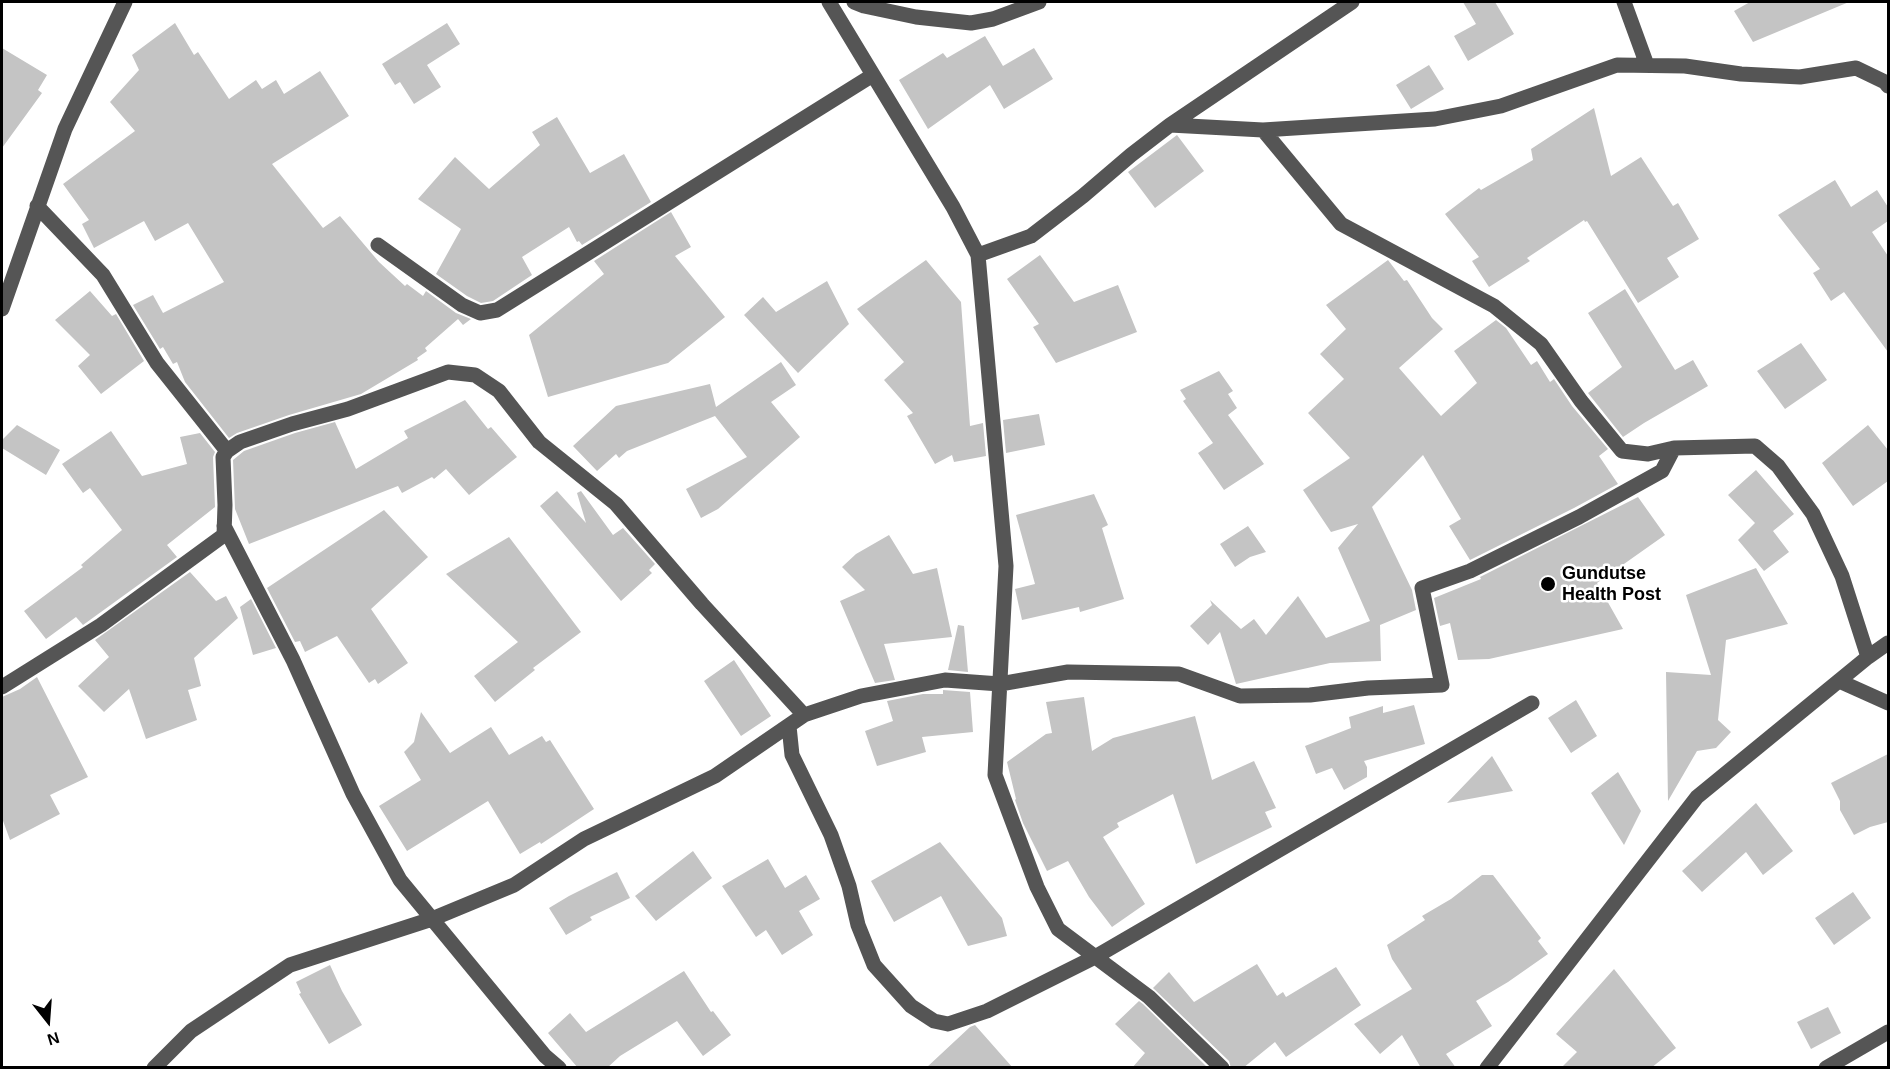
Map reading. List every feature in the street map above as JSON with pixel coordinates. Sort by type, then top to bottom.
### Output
[{"type":"street","points":[[2,309],[65,129],[125,2]]},
{"type":"street","points":[[829,2],[953,207],[978,255],[1006,566],[995,775],[1037,887],[1058,929],[1149,997],[1222,1068]]},
{"type":"street","points":[[854,2],[916,17],[971,23],[993,19],[1039,2]]},
{"type":"street","points":[[978,255],[1031,236],[1170,125],[1352,2]]},
{"type":"street","points":[[1624,2],[1647,65]]},
{"type":"street","points":[[1170,125],[1263,130],[1435,119],[1501,106],[1617,65],[1685,66],[1741,74],[1800,77],[1856,68],[1888,86]]},
{"type":"street","points":[[378,246],[462,304],[480,313],[496,310],[873,75]]},
{"type":"street","points":[[1263,130],[1341,224],[1494,306],[1540,344],[1581,401],[1622,451],[1648,454],[1674,448],[1755,446],[1778,466],[1813,514],[1842,576],[1868,657]]},
{"type":"street","points":[[38,206],[104,275],[157,363],[227,451]]},
{"type":"street","points":[[2,687],[101,625],[224,535],[223,457],[227,451],[240,442],[292,423],[374,401],[448,372],[475,375],[499,390],[539,442],[616,504],[702,604],[804,715]]},
{"type":"street","points":[[154,1068],[191,1031],[290,965],[432,919],[514,885],[584,839],[715,776],[804,715],[861,696],[945,680],[1000,684],[1068,672],[1179,674],[1240,696],[1310,695],[1368,688],[1442,686],[1422,588],[1470,571],[1579,517],[1662,471],[1674,448]]},
{"type":"street","points":[[224,526],[293,660],[353,794],[400,880],[545,1056],[559,1068]]},
{"type":"street","points":[[1487,1068],[1697,797],[1888,643]]},
{"type":"street","points":[[1839,681],[1888,703]]},
{"type":"street","points":[[789,726],[792,755],[831,835],[849,886],[858,925],[874,965],[911,1006],[933,1021],[948,1024],[987,1011],[1095,957],[1532,703]]},
{"type":"street","points":[[1826,1068],[1888,1032]]},
{"type":"building","points":[[1463,2],[1495,2],[1514,34],[1468,61],[1454,36],[1476,24]]},
{"type":"building","points":[[1750,2],[1849,2],[1753,42],[1734,11]]},
{"type":"building","points":[[175,23],[194,55],[198,52],[229,99],[256,80],[262,89],[276,80],[284,94],[320,71],[349,116],[272,164],[323,228],[340,216],[379,262],[405,286],[407,284],[423,296],[426,291],[456,313],[471,319],[463,325],[458,319],[425,348],[427,351],[417,358],[418,360],[361,394],[289,415],[237,433],[229,438],[185,382],[177,362],[173,364],[163,347],[160,349],[133,305],[153,295],[163,313],[224,282],[188,223],[155,241],[144,221],[94,248],[82,224],[89,220],[63,184],[135,131],[110,102],[139,70],[132,55]]},
{"type":"building","points":[[447,23],[460,44],[427,65],[441,87],[414,104],[400,82],[395,85],[382,64]]},
{"type":"building","points":[[985,36],[1003,66],[1034,48],[1053,79],[1004,109],[990,85],[928,129],[899,80],[943,53],[947,58]]},
{"type":"building","points":[[2,48],[47,75],[38,90],[42,93],[2,148]]},
{"type":"building","points":[[1429,65],[1444,89],[1411,109],[1396,85]]},
{"type":"building","points":[[1594,108],[1611,176],[1641,157],[1673,206],[1678,203],[1699,239],[1667,258],[1679,277],[1638,303],[1587,221],[1584,220],[1527,258],[1530,261],[1489,287],[1472,261],[1479,257],[1445,214],[1479,188],[1481,190],[1533,160],[1531,149]]},
{"type":"building","points":[[557,117],[590,173],[624,154],[651,202],[582,245],[579,241],[577,242],[569,227],[522,257],[532,275],[493,301],[481,303],[436,274],[461,229],[418,199],[455,157],[489,189],[540,145],[532,132]]},
{"type":"building","points":[[1177,135],[1204,171],[1155,208],[1128,172]]},
{"type":"building","points":[[1835,180],[1851,207],[1877,190],[1888,207],[1888,221],[1872,232],[1888,256],[1888,352],[1844,292],[1831,301],[1813,273],[1820,269],[1778,215]]},
{"type":"building","points":[[671,212],[691,247],[675,256],[725,317],[668,363],[548,397],[529,335],[604,274],[594,261]]},
{"type":"building","points":[[1040,255],[1074,302],[1118,285],[1137,332],[1056,363],[1033,327],[1039,324],[1007,279]]},
{"type":"building","points":[[926,260],[961,302],[970,426],[983,423],[986,456],[954,462],[952,455],[935,464],[907,416],[913,413],[884,380],[904,362],[857,309]]},
{"type":"building","points":[[1388,260],[1404,281],[1407,280],[1432,318],[1443,329],[1399,368],[1441,416],[1477,383],[1454,351],[1496,320],[1506,328],[1531,365],[1537,361],[1550,382],[1554,379],[1572,406],[1608,449],[1599,456],[1618,484],[1470,560],[1449,526],[1461,519],[1423,455],[1372,507],[1412,590],[1416,610],[1380,625],[1381,661],[1330,663],[1236,684],[1220,632],[1208,645],[1190,626],[1212,605],[1210,600],[1241,629],[1254,619],[1266,635],[1298,596],[1326,638],[1370,621],[1338,548],[1358,524],[1331,532],[1303,490],[1350,458],[1308,413],[1344,379],[1320,354],[1346,329],[1326,305]]},
{"type":"building","points":[[827,281],[849,324],[798,373],[744,315],[763,297],[776,312]]},
{"type":"building","points":[[1625,289],[1675,370],[1693,360],[1708,386],[1623,437],[1588,393],[1622,367],[1588,313]]},
{"type":"building","points":[[90,291],[112,316],[116,314],[144,361],[101,394],[78,366],[90,355],[55,320]]},
{"type":"building","points":[[1801,343],[1827,380],[1785,409],[1757,371]]},
{"type":"building","points":[[781,362],[796,385],[771,402],[800,437],[718,509],[701,518],[686,489],[747,457],[715,416],[627,451],[619,458],[616,454],[597,471],[573,446],[616,406],[710,384],[716,407]]},
{"type":"building","points":[[1219,371],[1233,391],[1228,394],[1237,408],[1228,415],[1264,464],[1224,490],[1198,453],[1213,443],[1183,401],[1186,399],[1180,390]]},
{"type":"building","points":[[465,400],[488,429],[491,427],[517,457],[469,495],[446,469],[434,479],[432,477],[402,493],[398,486],[249,544],[235,509],[233,460],[244,451],[335,422],[356,469],[408,438],[404,431]]},
{"type":"building","points":[[1039,414],[1045,445],[1006,453],[1003,420]]},
{"type":"building","points":[[17,425],[60,450],[46,475],[2,448],[2,440]]},
{"type":"building","points":[[1868,425],[1888,450],[1888,481],[1853,506],[1822,463]]},
{"type":"building","points":[[111,431],[142,476],[187,464],[180,437],[200,433],[215,452],[213,457],[215,507],[167,545],[177,557],[83,625],[76,617],[46,639],[24,611],[83,567],[81,565],[122,530],[90,488],[83,493],[62,464]]},
{"type":"building","points":[[1756,470],[1794,514],[1773,531],[1789,552],[1764,571],[1738,540],[1755,523],[1728,495]]},
{"type":"building","points":[[557,491],[586,523],[577,493],[581,491],[613,535],[623,528],[655,564],[649,570],[652,573],[621,601],[540,506]]},
{"type":"building","points":[[1094,494],[1108,525],[1102,528],[1124,599],[1080,612],[1079,607],[1022,620],[1015,589],[1035,584],[1016,515]]},
{"type":"building","name":"Gundutse Health Post","points":[[1638,497],[1665,535],[1597,583],[1623,629],[1489,659],[1458,660],[1450,623],[1440,626],[1434,598],[1481,579],[1480,577]]},
{"type":"building","points":[[384,510],[428,557],[371,609],[408,663],[378,684],[375,679],[369,683],[337,636],[305,652],[300,641],[295,642],[267,588]]},
{"type":"building","points":[[1248,526],[1266,552],[1250,557],[1235,567],[1220,544]]},
{"type":"building","points":[[889,535],[913,574],[937,568],[952,637],[884,644],[895,680],[875,683],[840,601],[865,590],[842,567],[856,554]]},
{"type":"building","points":[[509,537],[581,632],[533,668],[535,670],[495,702],[474,676],[518,642],[446,574]]},
{"type":"building","points":[[1756,568],[1788,624],[1726,640],[1718,720],[1731,732],[1716,748],[1697,751],[1668,801],[1666,672],[1711,675],[1686,595]]},
{"type":"building","points":[[190,572],[216,601],[226,596],[238,618],[194,658],[201,686],[188,690],[197,720],[146,739],[129,689],[104,712],[78,686],[109,657],[95,640]]},
{"type":"building","points":[[251,599],[276,648],[253,655],[240,607]]},
{"type":"building","points":[[958,625],[964,626],[968,672],[948,670]]},
{"type":"building","points":[[734,660],[771,716],[741,736],[704,681]]},
{"type":"building","points":[[37,677],[88,777],[50,795],[60,814],[10,840],[2,818],[2,697],[20,689]]},
{"type":"building","points":[[943,690],[970,692],[973,732],[922,737],[926,752],[877,766],[865,731],[893,721],[887,701],[923,694],[943,694]]},
{"type":"building","points":[[1084,697],[1092,751],[1113,738],[1195,716],[1212,780],[1254,761],[1276,808],[1265,812],[1272,827],[1196,864],[1173,794],[1117,823],[1119,827],[1103,837],[1145,904],[1112,927],[1089,897],[1068,861],[1047,871],[1023,823],[1015,800],[1007,762],[1046,734],[1052,733],[1046,702]]},
{"type":"building","points":[[1576,700],[1597,736],[1571,753],[1548,718]]},
{"type":"building","points":[[1414,705],[1425,744],[1364,761],[1367,767],[1367,777],[1344,790],[1332,768],[1316,774],[1305,746],[1351,728],[1349,717],[1383,706],[1383,713]]},
{"type":"building","points":[[421,712],[450,753],[491,727],[509,755],[542,736],[546,742],[550,740],[594,809],[541,844],[540,842],[520,854],[488,801],[407,851],[379,806],[421,780],[404,752],[414,742]]},
{"type":"building","points":[[1888,754],[1888,822],[1854,835],[1840,810],[1840,801],[1831,783]]},
{"type":"building","points":[[1492,756],[1513,791],[1447,803]]},
{"type":"building","points":[[1618,772],[1641,811],[1624,845],[1591,793]]},
{"type":"building","points":[[1756,803],[1793,851],[1763,875],[1746,852],[1702,892],[1682,871]]},
{"type":"building","points":[[940,842],[1002,918],[1007,936],[968,946],[941,896],[894,922],[871,881]]},
{"type":"building","points":[[693,851],[712,878],[656,921],[635,896]]},
{"type":"building","points":[[768,859],[785,888],[806,875],[820,899],[799,911],[813,935],[782,955],[766,930],[756,937],[722,886]]},
{"type":"building","points":[[617,872],[630,898],[590,917],[592,920],[566,935],[549,908]]},
{"type":"building","points":[[1482,875],[1493,875],[1541,938],[1538,941],[1548,954],[1476,1001],[1492,1026],[1446,1054],[1456,1068],[1421,1068],[1402,1035],[1380,1054],[1354,1024],[1412,989],[1392,959],[1387,945],[1425,920],[1422,916],[1451,899]]},
{"type":"building","points":[[1853,892],[1871,918],[1834,945],[1815,918]]},
{"type":"building","points":[[1257,964],[1277,996],[1283,992],[1286,997],[1336,967],[1361,1005],[1286,1057],[1275,1042],[1243,1068],[1231,1068],[1229,1061],[1153,988],[1169,972],[1194,1002]]},
{"type":"building","points":[[330,965],[362,1025],[329,1044],[299,994],[301,993],[296,982]]},
{"type":"building","points":[[1614,969],[1676,1048],[1651,1068],[1561,1068],[1577,1052],[1556,1034]]},
{"type":"building","points":[[684,971],[711,1012],[713,1011],[731,1035],[703,1056],[677,1021],[620,1056],[607,1068],[578,1068],[548,1033],[570,1013],[586,1032]]},
{"type":"building","points":[[1139,1001],[1208,1068],[1132,1068],[1145,1053],[1115,1024]]},
{"type":"building","points":[[1828,1007],[1841,1033],[1811,1049],[1797,1022]]},
{"type":"building","points":[[975,1025],[1013,1068],[926,1068],[970,1027]]},
{"type":"place","name":"Gundutse Health Post","points":[[1548,584]]}]
